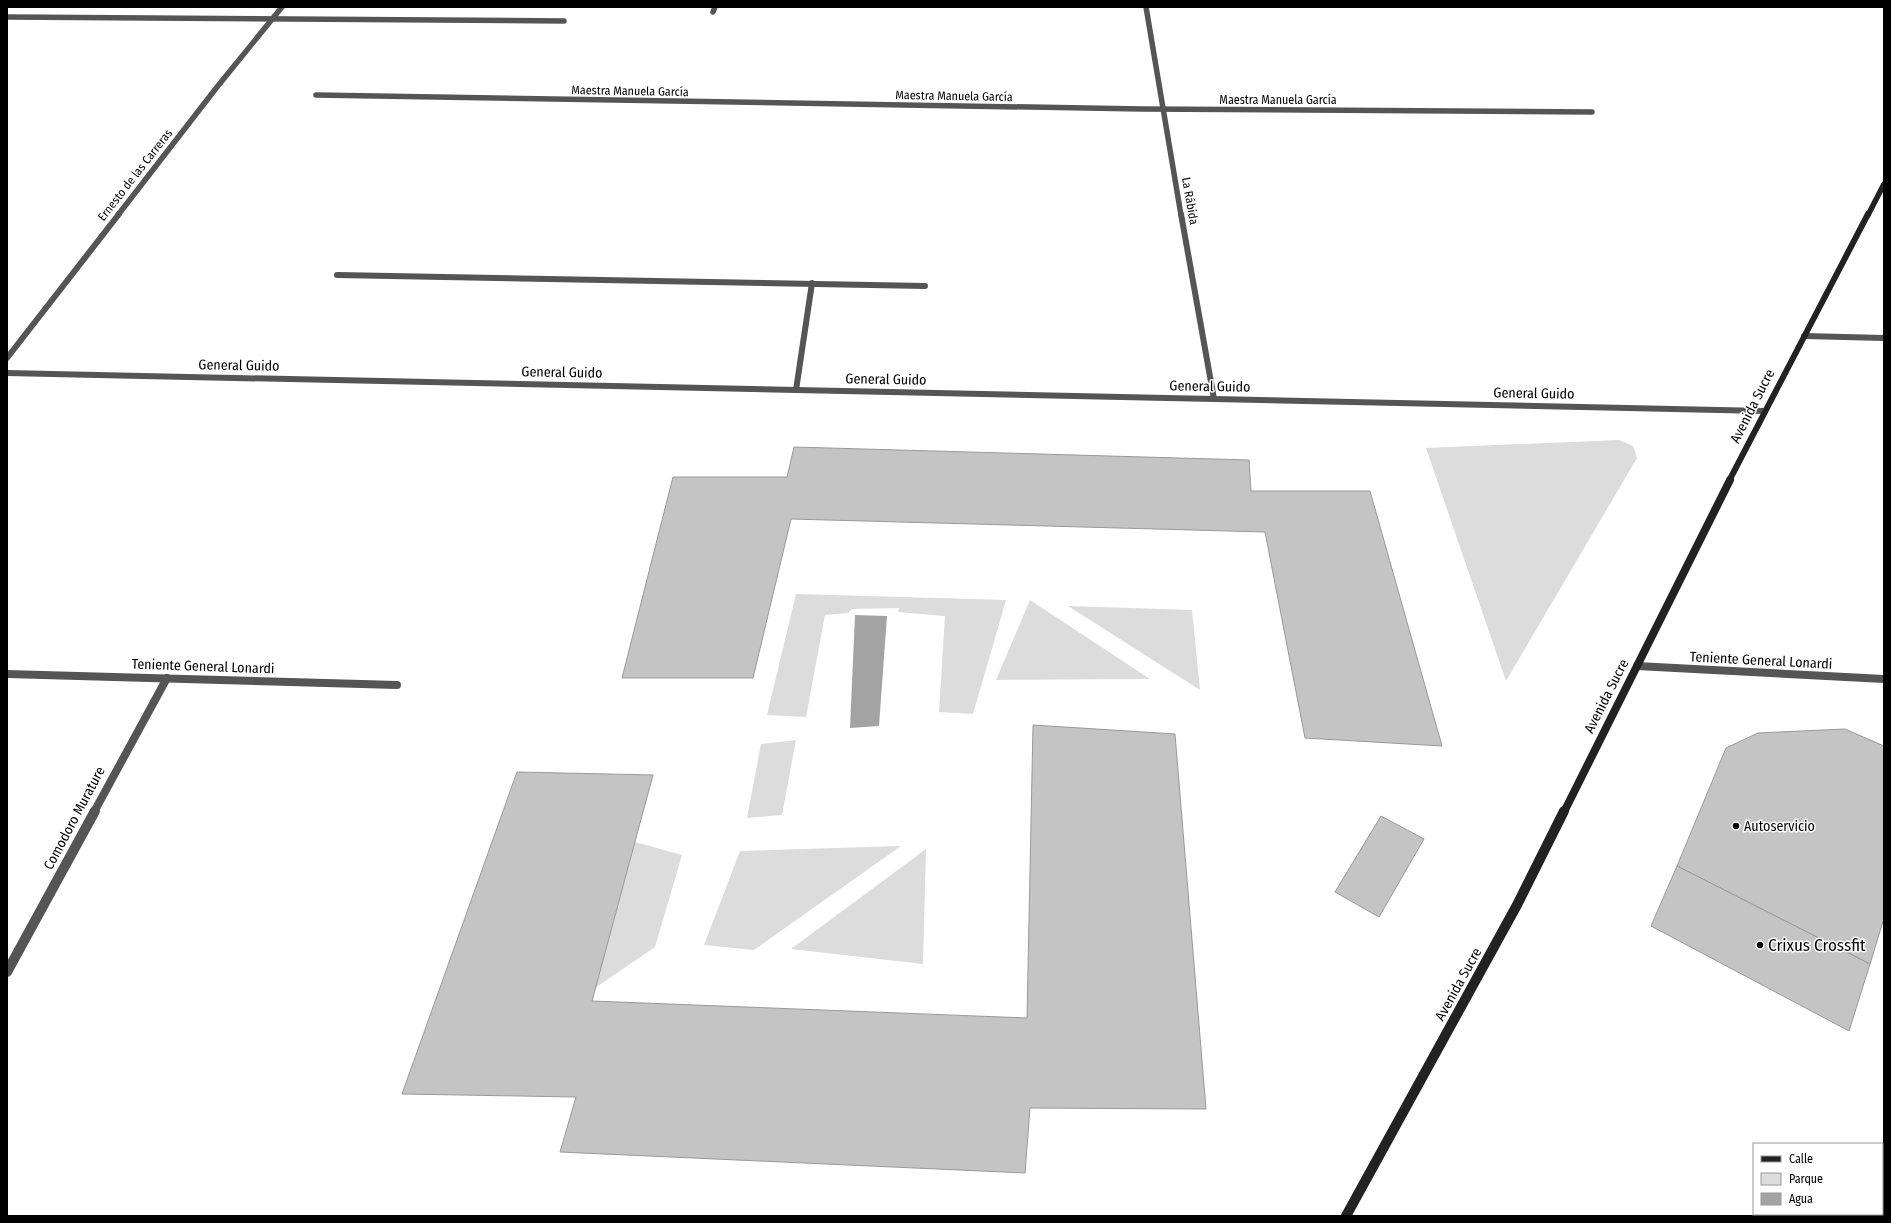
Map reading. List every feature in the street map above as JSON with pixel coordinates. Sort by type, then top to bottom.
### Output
[{"type":"main road","name":"Avenida Sucre","points":[[1346,1216],[1517,905],[1765,411],[1884,184]]},
{"type":"street","name":"Ernesto de las Carreras","points":[[7,358],[217,87],[282,7]]},
{"type":"street","name":"La Rábida","points":[[1146,7],[1162,110],[1214,399]]},
{"type":"street","points":[[7,17],[564,21]]},
{"type":"street","name":"Maestra Manuela García","points":[[316,95],[1162,110],[1592,112]]},
{"type":"street","points":[[337,276],[925,286]]},
{"type":"street","points":[[796,390],[812,283]]},
{"type":"street","points":[[1804,336],[1884,338]]},
{"type":"street","name":"General Guido","points":[[7,373],[1765,411]]},
{"type":"street","name":"Teniente General Lonardi","points":[[1637,666],[1884,679]]},
{"type":"street","name":"Teniente General Lonardi","points":[[7,674],[397,685]]},
{"type":"street","name":"Comodoro Murature","points":[[7,972],[167,678]]},
{"type":"green space","points":[[1619,440],[1633,446],[1637,458],[1506,681],[1426,448]]},
{"type":"green space","points":[[796,594],[1006,600],[973,714],[939,712],[945,616],[898,612],[899,608],[852,609],[848,613],[825,615],[806,717],[767,715]]},
{"type":"green space","points":[[1030,600],[1150,679],[996,680]]},
{"type":"green space","points":[[1068,606],[1192,610],[1200,690]]},
{"type":"green space","points":[[796,740],[782,815],[747,818],[761,744]]},
{"type":"green space","points":[[635,842],[682,855],[655,947],[595,988]]},
{"type":"green space","points":[[901,846],[754,950],[704,945],[740,851]]},
{"type":"green space","points":[[926,849],[923,964],[791,949]]},
{"type":"water","points":[[855,615],[887,616],[879,726],[850,728]]},
{"type":"building","points":[[794,447],[1249,460],[1251,491],[1370,491],[1442,746],[1305,738],[1265,532],[791,519],[753,678],[622,678],[673,477],[787,477]]},
{"type":"building","points":[[1033,725],[1175,734],[1206,1109],[1030,1108],[1025,1173],[560,1152],[576,1097],[402,1094],[517,772],[653,775],[592,1001],[1027,1018]]},
{"type":"building","points":[[1845,729],[1884,746],[1884,918],[1870,964],[1677,866],[1726,748],[1758,733]]},
{"type":"building","points":[[1381,816],[1424,839],[1379,917],[1335,892]]},
{"type":"building","name":"Crixus Crossfit","points":[[1677,866],[1870,964],[1849,1031],[1651,926]]},
{"type":"place","name":"Autoservicio","points":[[1736,826]]},
{"type":"place","name":"Crixus Crossfit","points":[[1760,945]]}]
